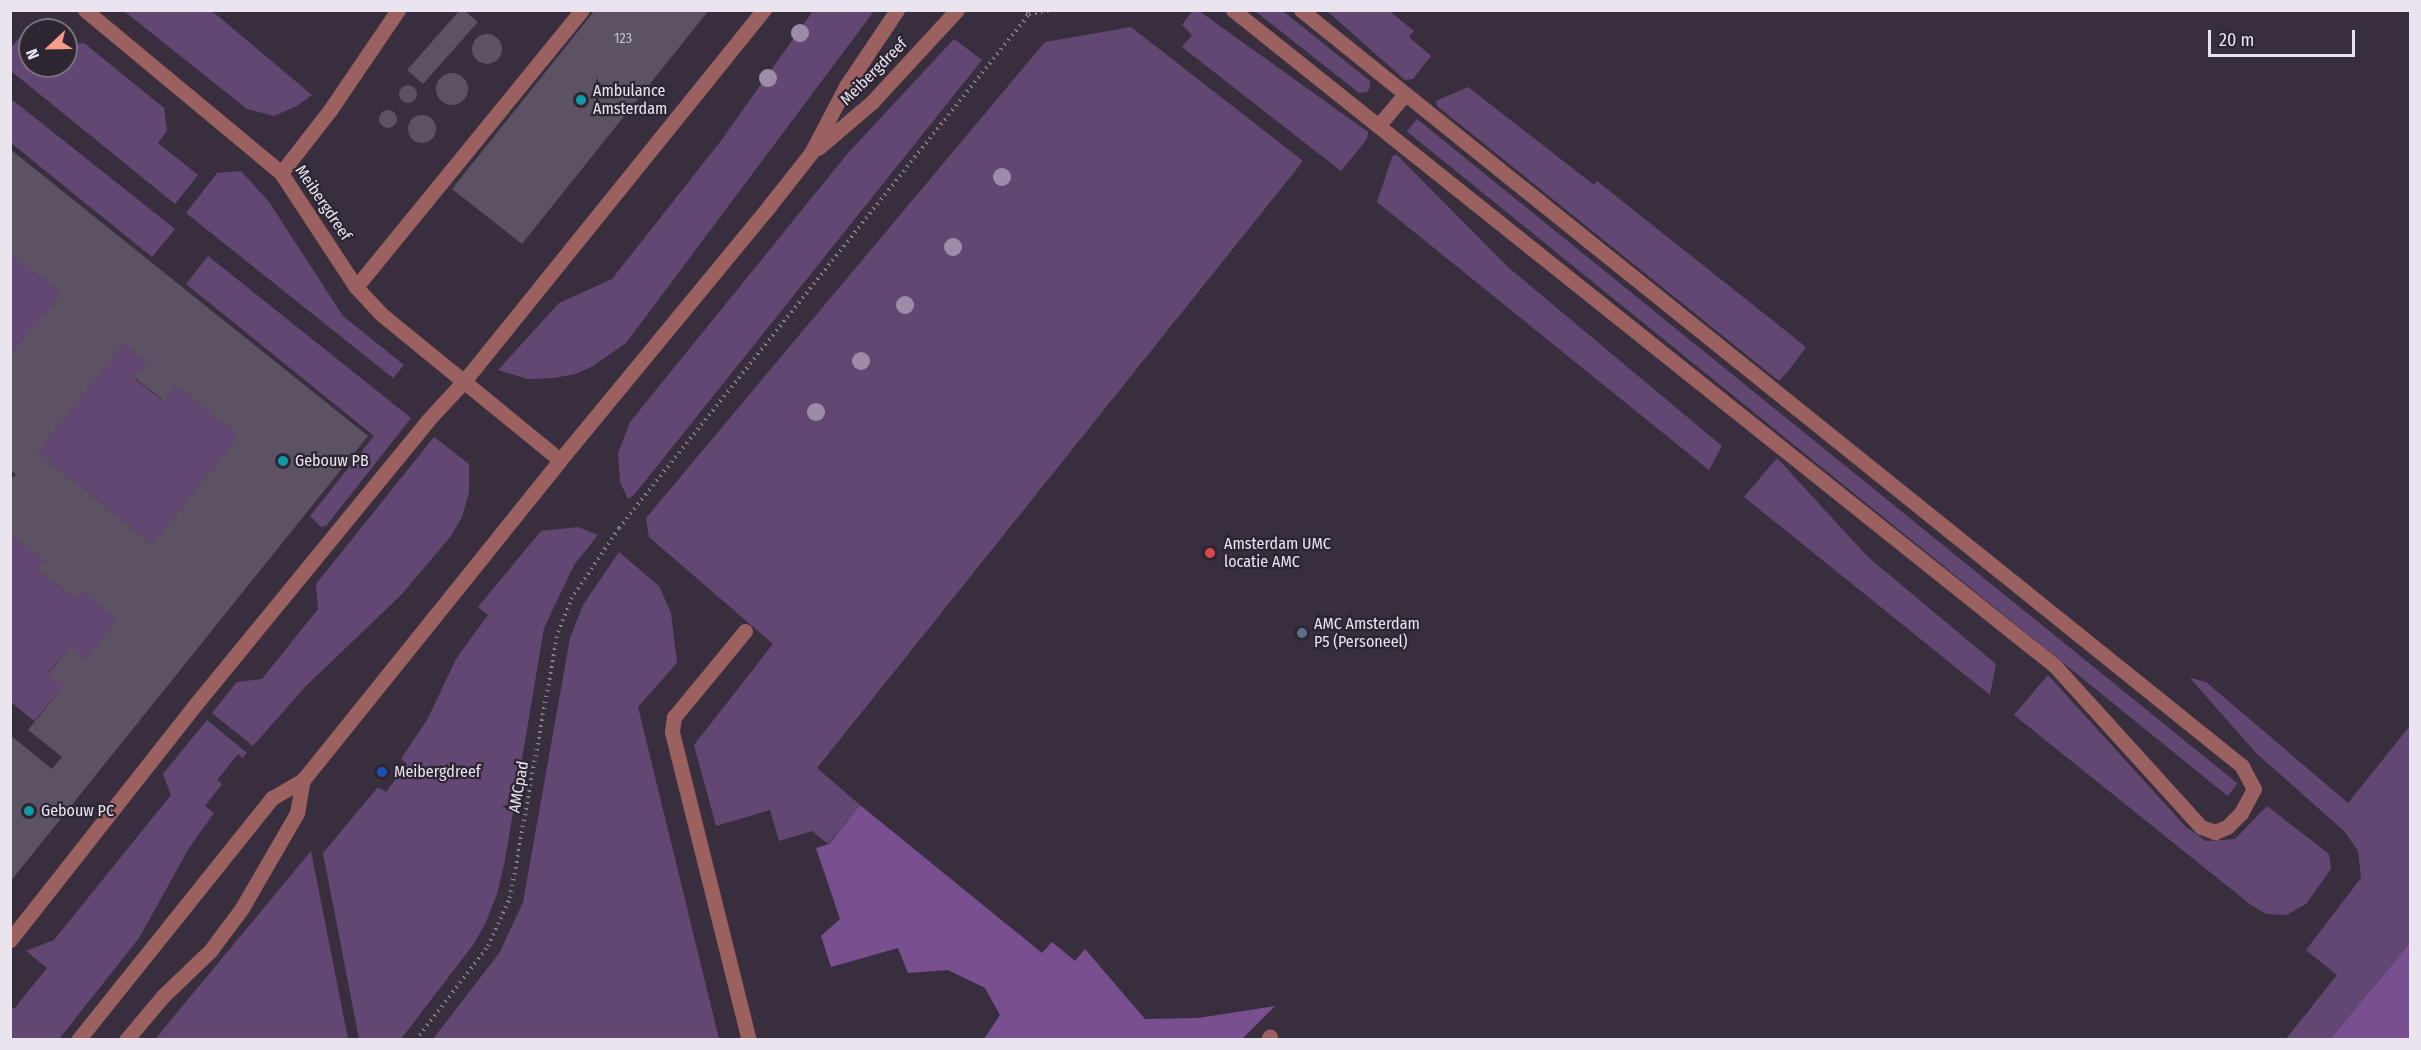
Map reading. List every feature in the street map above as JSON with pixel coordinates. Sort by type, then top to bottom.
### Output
[{"type":"street","name":"Meibergdreef","points":[[85,10],[281,173],[356,287],[381,314],[465,380],[560,460]]},
{"type":"street","points":[[281,173],[330,110],[398,10]]},
{"type":"street","points":[[356,287],[582,10]]},
{"type":"street","points":[[10,940],[203,696],[428,420],[465,380],[764,10]]},
{"type":"street","name":"Meibergdreef","points":[[811,153],[846,86],[897,10]]},
{"type":"street","name":"Meibergdreef","points":[[78,1040],[272,798],[303,780],[811,153],[872,102],[957,10]]},
{"type":"street","points":[[1233,10],[2055,666],[2202,827],[2215,832],[2227,827],[2241,813],[2254,789],[2242,766],[1301,10]]},
{"type":"street","points":[[1378,126],[1405,94]]},
{"type":"street","points":[[745,631],[674,717],[672,732],[749,1040]]},
{"type":"street","name":"Meibergdreef","points":[[126,1040],[163,996],[210,951],[242,908],[297,813],[303,780]]},
{"type":"path","points":[[1021,10],[1029,14],[1052,10]]},
{"type":"path","name":"AMCpad","points":[[416,1040],[488,946],[503,916],[516,872],[558,632],[571,598],[619,528],[1029,14]]},
{"type":"shaded area","points":[[1193,10],[1199,11],[1368,132],[1367,139],[1341,171],[1182,47],[1192,35],[1182,25]]},
{"type":"shaded area","points":[[124,11],[212,11],[312,95],[297,106],[274,116],[247,109]]},
{"type":"shaded area","points":[[813,11],[874,11],[626,343],[593,366],[575,374],[554,378],[527,379],[498,370],[559,303],[612,279],[720,142]]},
{"type":"shaded area","points":[[1255,11],[1283,11],[1370,81],[1370,88],[1367,92],[1359,93]]},
{"type":"shaded area","points":[[1327,11],[1389,11],[1414,31],[1409,37],[1431,56],[1413,79],[1405,80]]},
{"type":"shaded area","points":[[1131,27],[1303,161],[817,768],[860,805],[828,844],[812,831],[779,841],[770,810],[716,826],[694,745],[773,644],[649,537],[646,518],[1045,42]]},
{"type":"shaded area","points":[[18,39],[18,77],[11,71],[11,48]]},
{"type":"shaded area","points":[[954,39],[982,60],[634,495],[628,499],[620,482],[618,453],[630,422],[848,153]]},
{"type":"shaded area","points":[[84,43],[164,108],[167,131],[158,143],[198,175],[175,204],[20,78],[78,78],[78,44]]},
{"type":"shaded area","points":[[1468,87],[1594,185],[1597,181],[1806,347],[1779,381],[1437,106],[1436,101]]},
{"type":"shaded area","points":[[10,98],[175,229],[152,257],[11,143]]},
{"type":"shaded area","points":[[1417,119],[2238,784],[2228,796],[1407,131]]},
{"type":"shaded area","points":[[1396,154],[1509,268],[1722,446],[1709,470],[1377,202],[1392,157]]},
{"type":"shaded area","points":[[241,171],[269,202],[343,316],[404,365],[393,378],[186,213],[217,173]]},
{"type":"shaded area","points":[[11,253],[61,293],[11,356]]},
{"type":"shaded area","points":[[208,256],[411,418],[326,526],[321,527],[310,516],[374,436],[186,284]]},
{"type":"shaded area","points":[[124,344],[146,362],[134,378],[163,401],[176,386],[238,436],[152,544],[38,452]]},
{"type":"shaded area","points":[[434,437],[469,464],[469,493],[462,517],[451,536],[402,594],[306,686],[253,746],[212,713],[237,682],[262,679],[318,609],[316,584]]},
{"type":"shaded area","points":[[1777,458],[1868,557],[1996,664],[1990,695],[1744,497]]},
{"type":"shaded area","points":[[578,527],[598,535],[574,565],[544,628],[505,860],[497,894],[485,924],[473,945],[401,1039],[359,1039],[323,853],[378,787],[386,792],[407,764],[401,759],[427,720],[456,659],[488,615],[478,607],[541,531]]},
{"type":"shaded area","points":[[10,534],[44,561],[38,570],[75,599],[82,591],[117,620],[85,659],[70,647],[48,673],[63,686],[34,721],[11,702]]},
{"type":"shaded area","points":[[619,552],[659,586],[671,613],[677,663],[638,707],[719,1039],[433,1039],[500,952],[523,902],[570,638],[583,605]]},
{"type":"shaded area","points":[[2048,675],[2186,827],[2206,841],[2235,839],[2267,806],[2329,854],[2331,869],[2306,904],[2286,915],[2266,914],[2251,905],[2014,715]]},
{"type":"shaded area","points":[[2190,678],[2206,682],[2348,803],[2410,726],[2410,943],[2330,1039],[2286,1039],[2337,975],[2306,950],[2361,878],[2358,851],[2344,831],[2256,753]]},
{"type":"shaded area","points":[[207,720],[247,753],[243,758],[238,754],[217,780],[222,784],[205,806],[214,813],[189,848],[139,938],[59,1039],[11,1039],[11,1007],[14,1009],[47,968],[26,951],[54,940],[171,795],[163,774]]},
{"type":"shaded area","points":[[860,805],[1042,953],[1052,942],[1075,961],[1085,949],[1145,1019],[1198,1018],[1275,1006],[1242,1039],[984,1039],[1000,1015],[985,988],[948,970],[908,973],[898,948],[831,967],[821,936],[840,919],[816,848],[829,844]]},
{"type":"shaded area","points":[[311,851],[348,1039],[156,1039],[161,1032]]},
{"type":"shaded area","points":[[2410,943],[2410,1039],[2330,1039]]},
{"type":"building","points":[[460,10],[464,10],[478,22],[423,84],[407,70]]},
{"type":"building","name":"Ambulance Amsterdam","points":[[595,10],[709,10],[522,244],[452,189]]},
{"type":"building","points":[[487,34],[498,38],[502,49],[498,60],[487,64],[476,60],[472,49],[476,38]]},
{"type":"building","points":[[452,73],[463,78],[468,89],[463,100],[452,105],[441,100],[436,89],[441,78]]},
{"type":"building","points":[[408,85],[414,88],[417,94],[414,100],[408,103],[402,100],[399,94],[402,88]]},
{"type":"building","points":[[388,110],[394,113],[397,119],[394,125],[388,128],[382,125],[379,119],[382,113]]},
{"type":"building","points":[[422,115],[432,119],[436,129],[432,139],[422,143],[412,139],[408,129],[412,119]]},
{"type":"building","name":"Gebouw PB","points":[[10,149],[368,436],[10,882],[10,735],[52,769],[62,757],[28,730],[63,686],[48,674],[70,647],[85,659],[117,620],[82,591],[75,599],[37,569],[44,561],[10,534],[10,481],[16,474],[10,470],[10,356],[61,293],[10,253]],"holes":[[[124,344],[146,362],[134,377],[164,401],[176,386],[238,436],[152,544],[38,452]]]},
{"type":"place","name":"Ambulance Amsterdam","points":[[581,100]]},
{"type":"place","name":"Gebouw PB","points":[[283,461]]},
{"type":"place","name":"Amsterdam UMC locatie AMC","points":[[1210,553]]},
{"type":"place","name":"AMC Amsterdam P5 (Personeel)","points":[[1302,633]]},
{"type":"place","name":"Meibergdreef","points":[[382,772]]},
{"type":"place","name":"Gebouw PC","points":[[29,811]]}]
